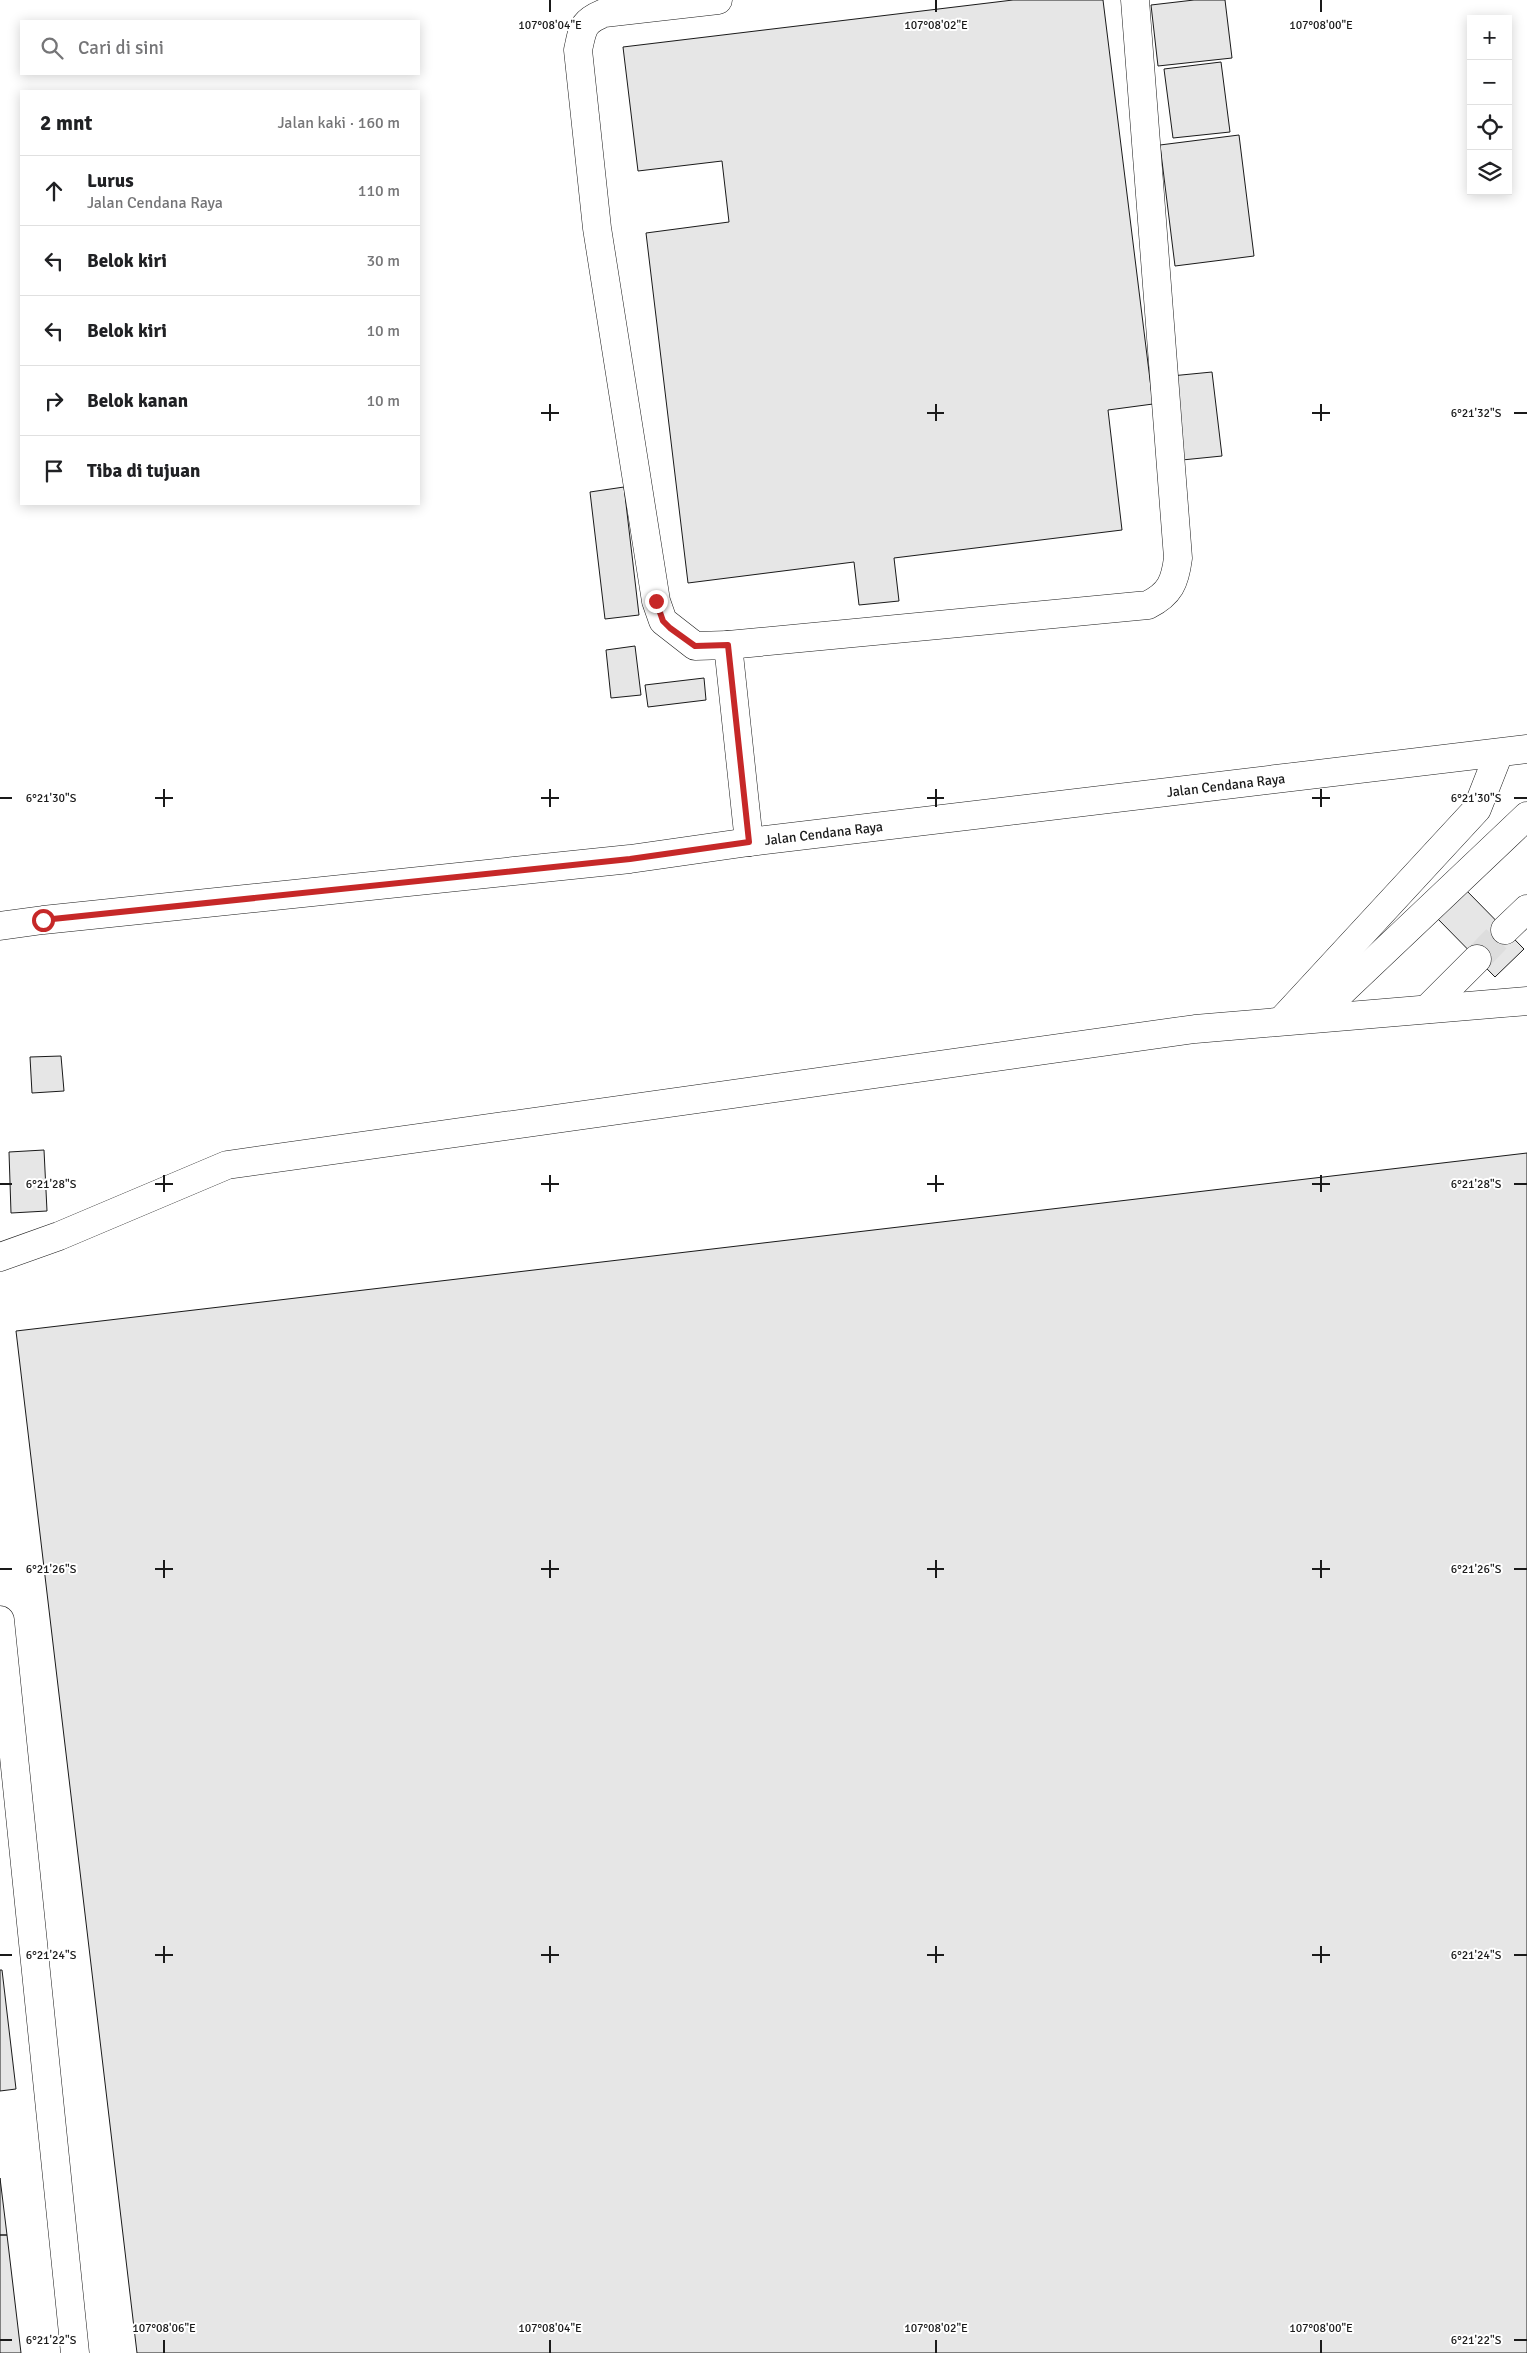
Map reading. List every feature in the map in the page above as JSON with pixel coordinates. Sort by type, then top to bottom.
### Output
[{"type":"lane","points":[[718,0],[604,13],[589,19],[582,31],[578,50],[597,228],[656,601],[663,621],[695,646],[728,645],[1148,605],[1162,598],[1171,586],[1178,558],[1135,0]]},
{"type":"lane","points":[[728,645],[749,842]]},
{"type":"lane","name":"Jalan Cendana Raya","points":[[0,926],[630,859],[749,842],[1527,749]]},
{"type":"lane","points":[[1281,1021],[1477,809],[1499,752]]},
{"type":"lane","points":[[1314,1018],[1527,816]]},
{"type":"lane","points":[[1505,930],[1527,909]]},
{"type":"lane","points":[[1427,1008],[1477,959]]},
{"type":"lane","points":[[0,1257],[59,1236],[227,1165],[1195,1029],[1527,1001]]},
{"type":"lane","points":[[0,1620],[76,2353]]},
{"type":"building","points":[[1013,0],[1103,0],[1153,404],[1108,410],[1122,530],[894,558],[899,601],[859,605],[854,562],[688,583],[646,233],[729,222],[722,161],[638,171],[623,47]]},
{"type":"building","points":[[1194,0],[1225,0],[1232,58],[1158,66],[1151,5]]},
{"type":"building","points":[[1221,62],[1230,132],[1173,138],[1164,69]]},
{"type":"building","points":[[1239,135],[1254,256],[1175,266],[1160,145]]},
{"type":"building","points":[[1212,372],[1222,456],[1182,460],[1171,376]]},
{"type":"building","points":[[624,487],[639,615],[605,619],[590,492]]},
{"type":"building","points":[[635,646],[641,695],[611,698],[606,650]]},
{"type":"building","points":[[704,678],[706,700],[648,707],[645,685]]},
{"type":"building","points":[[1464,888],[1524,949],[1495,977],[1435,916]]},
{"type":"building","points":[[61,1056],[64,1091],[32,1093],[30,1057]]},
{"type":"building","points":[[44,1150],[47,1211],[11,1213],[9,1152]]},
{"type":"building","points":[[1527,1153],[1527,2353],[137,2353],[16,1331]]},
{"type":"building","points":[[0,1970],[2,1970],[16,2089],[0,2091]]},
{"type":"building","points":[[0,2178],[7,2235],[0,2235]]},
{"type":"building","points":[[0,2235],[7,2235],[21,2353],[0,2353]]},
{"type":"tunnel","points":[[1477,959],[1505,930]]},
{"type":"route","points":[[43,920],[630,859],[749,842],[728,645],[695,646],[682,638],[663,621],[656,601]]}]
